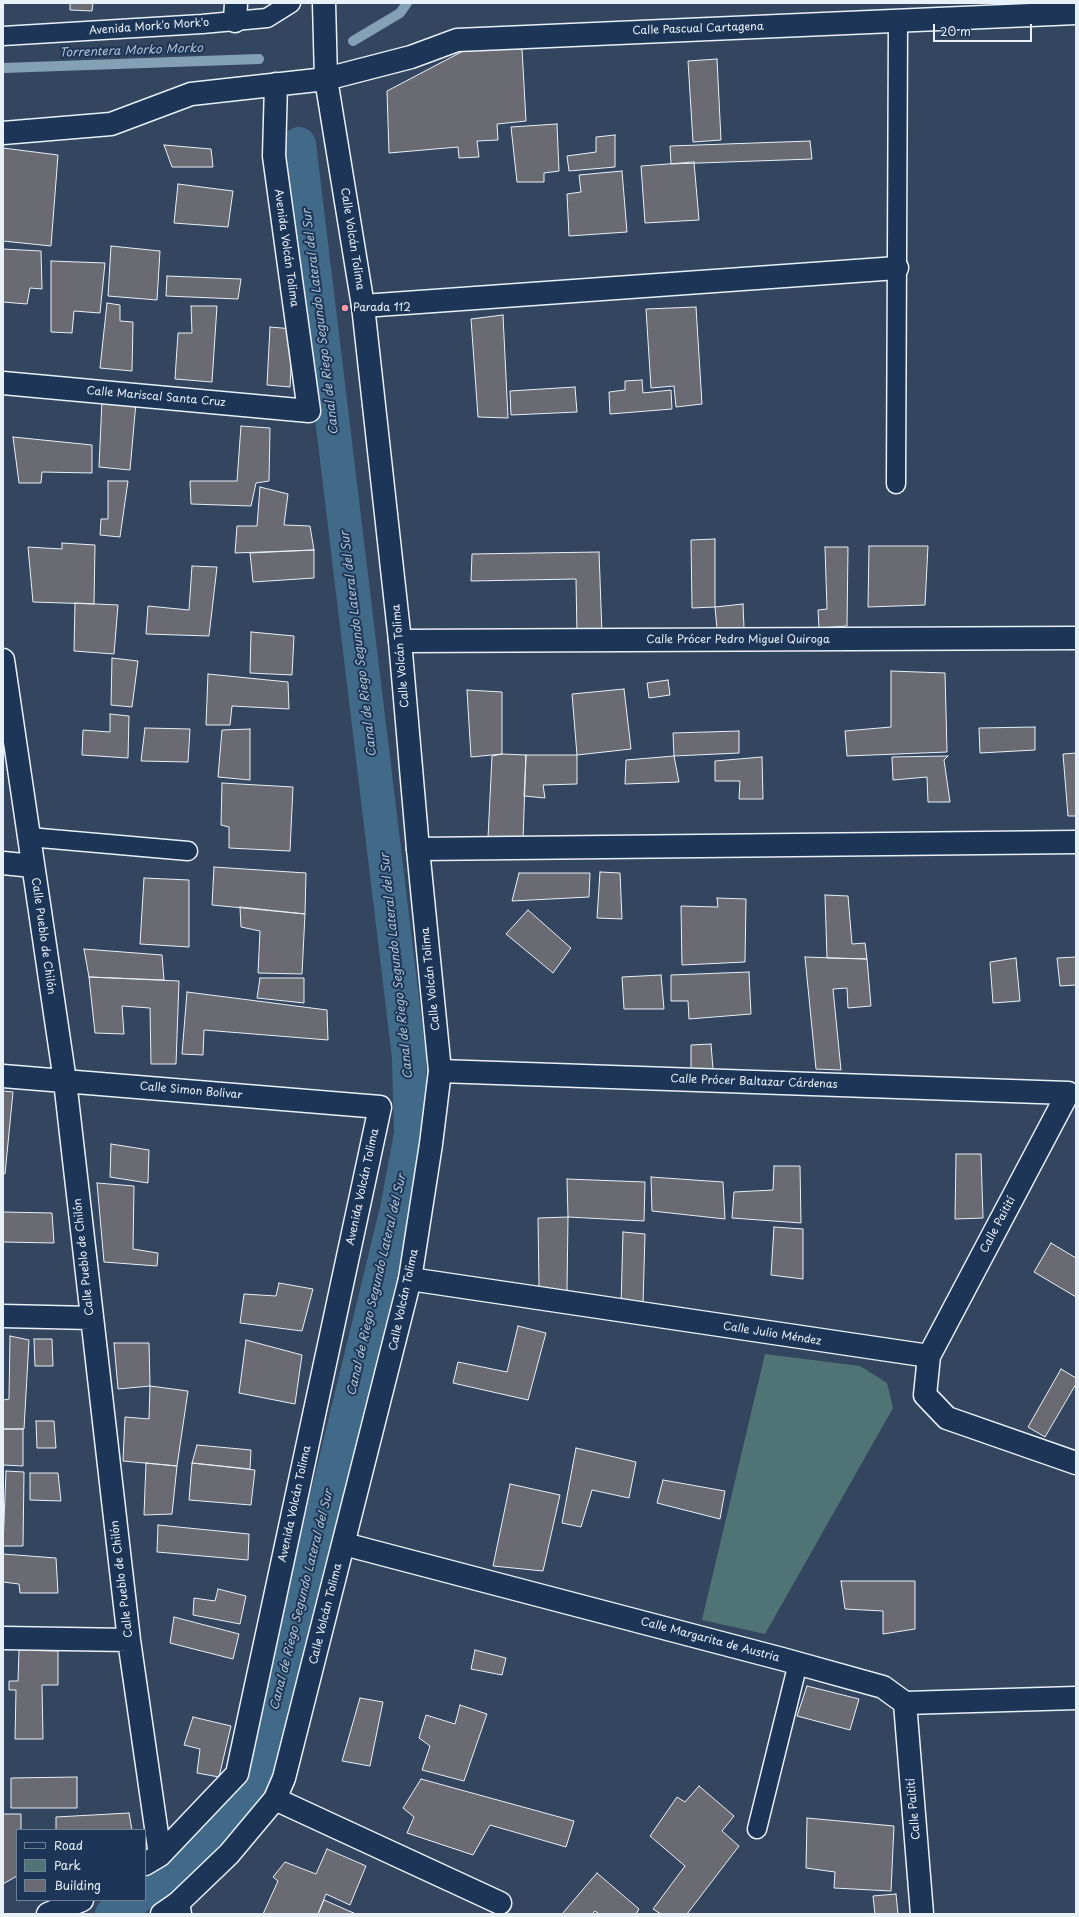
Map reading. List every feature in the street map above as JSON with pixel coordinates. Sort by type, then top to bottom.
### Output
[{"type":"street","name":"Calle Volcán Tolima","points":[[173,1910],[229,1854],[276,1799],[284,1778],[410,1279],[431,1144],[440,1071],[418,849],[400,641],[363,306],[326,79],[324,9]]},
{"type":"street","name":"Calle Pascual Cartagena","points":[[3,133],[112,124],[190,94],[326,79],[411,57],[457,40],[1076,13]]},
{"type":"street","name":"Avenida Volcán Tolima","points":[[276,84],[274,156],[309,411]]},
{"type":"street","points":[[363,306],[897,268]]},
{"type":"street","name":"Calle Mariscal Santa Cruz","points":[[3,383],[309,411]]},
{"type":"street","name":"Calle Prócer Pedro Miguel Quiroga","points":[[400,641],[1076,638]]},
{"type":"street","name":"Calle Pueblo de Chilón","points":[[3,660],[65,1081],[153,1860]]},
{"type":"street","points":[[418,849],[1076,842]]},
{"type":"street","points":[[3,863],[33,866]]},
{"type":"street","name":"Calle Prócer Baltazar Cárdenas","points":[[440,1071],[1068,1094]]},
{"type":"street","name":"Calle Simon Bolivar","points":[[3,1076],[380,1107]]},
{"type":"street","name":"Calle Paitití","points":[[929,1356],[1068,1094]]},
{"type":"street","name":"Avenida Volcán Tolima","points":[[153,1860],[237,1774],[380,1107]]},
{"type":"street","name":"Calle Julio Méndez","points":[[410,1279],[929,1356]]},
{"type":"street","points":[[3,1316],[91,1318]]},
{"type":"street","points":[[929,1356],[925,1395],[947,1418],[1076,1463]]},
{"type":"street","name":"Calle Margarita de Austria","points":[[344,1544],[798,1663],[883,1687],[905,1704]]},
{"type":"street","points":[[3,1638],[129,1640]]},
{"type":"street","points":[[905,1704],[1076,1698]]},
{"type":"street","name":"Calle Paitití","points":[[905,1704],[922,1914]]},
{"type":"street","points":[[276,1799],[500,1903]]},
{"type":"street","points":[[48,1914],[80,1901]]},
{"type":"lane","name":"Avenida Mork'o Mork'o","points":[[3,36],[202,24],[236,12],[267,18],[291,3]]},
{"type":"lane","points":[[896,484],[898,21]]},
{"type":"lane","points":[[29,837],[188,851]]},
{"type":"lane","points":[[756,1828],[798,1663]]},
{"type":"green space","points":[[765,1354],[860,1366],[887,1383],[893,1408],[765,1634],[702,1620]]},
{"type":"building","points":[[70,3],[93,3],[92,11],[70,10]]},
{"type":"building","points":[[467,49],[522,49],[526,121],[497,124],[498,140],[477,141],[479,157],[459,158],[458,147],[389,153],[387,91]]},
{"type":"building","points":[[717,59],[721,140],[693,142],[688,61]]},
{"type":"building","points":[[557,124],[559,171],[544,173],[544,182],[517,182],[511,127]]},
{"type":"building","points":[[615,135],[615,167],[569,171],[567,156],[596,152],[596,137]]},
{"type":"building","points":[[810,141],[812,159],[671,164],[670,146]]},
{"type":"building","points":[[164,145],[211,149],[213,167],[172,167]]},
{"type":"building","points":[[3,148],[58,155],[51,246],[3,241]]},
{"type":"building","points":[[694,162],[699,220],[645,223],[641,166]]},
{"type":"building","points":[[622,171],[627,232],[569,236],[567,194],[581,192],[579,175]]},
{"type":"building","points":[[178,184],[233,191],[228,227],[174,223]]},
{"type":"building","points":[[111,246],[160,251],[157,300],[108,296]]},
{"type":"building","points":[[3,249],[41,251],[42,289],[30,288],[27,304],[3,302]]},
{"type":"building","points":[[51,261],[105,263],[100,313],[74,311],[72,333],[51,332]]},
{"type":"building","points":[[167,276],[241,279],[238,299],[166,296]]},
{"type":"building","points":[[107,303],[120,305],[120,321],[133,322],[132,371],[100,368]]},
{"type":"building","points":[[191,306],[217,306],[212,382],[175,379],[178,333],[192,333]]},
{"type":"building","points":[[696,307],[702,404],[676,407],[674,386],[651,388],[646,309]]},
{"type":"building","points":[[503,315],[508,418],[478,417],[471,319]]},
{"type":"building","points":[[270,327],[293,329],[290,387],[267,385]]},
{"type":"building","points":[[642,380],[643,393],[671,390],[672,409],[610,414],[609,392],[625,390],[625,381]]},
{"type":"building","points":[[575,387],[577,412],[511,415],[510,391]]},
{"type":"building","points":[[102,400],[136,402],[130,470],[99,467]]},
{"type":"building","points":[[241,426],[270,428],[269,481],[256,483],[251,506],[191,504],[190,481],[237,481]]},
{"type":"building","points":[[13,437],[92,445],[92,473],[42,472],[41,483],[19,483]]},
{"type":"building","points":[[108,481],[128,481],[120,537],[100,535],[101,519],[108,519]]},
{"type":"building","points":[[260,487],[288,494],[284,525],[310,526],[314,550],[235,553],[237,526],[257,526]]},
{"type":"building","points":[[715,539],[715,607],[692,608],[691,540]]},
{"type":"building","points":[[62,543],[95,545],[94,604],[33,602],[28,547],[62,549]]},
{"type":"building","points":[[869,546],[928,546],[925,605],[868,607]]},
{"type":"building","points":[[825,547],[848,547],[847,626],[819,628],[818,610],[827,609]]},
{"type":"building","points":[[314,550],[314,578],[253,582],[250,553]]},
{"type":"building","points":[[599,552],[602,634],[577,635],[576,579],[471,581],[472,554]]},
{"type":"building","points":[[192,566],[217,567],[209,636],[146,634],[148,606],[189,610]]},
{"type":"building","points":[[75,603],[118,605],[114,654],[74,651]]},
{"type":"building","points":[[743,604],[744,628],[717,629],[715,607]]},
{"type":"building","points":[[251,632],[294,636],[292,675],[250,673]]},
{"type":"building","points":[[112,658],[138,661],[132,707],[111,705]]},
{"type":"building","points":[[891,671],[945,673],[947,752],[847,756],[845,731],[891,727]]},
{"type":"building","points":[[208,674],[288,682],[289,709],[232,706],[230,725],[206,725]]},
{"type":"building","points":[[668,680],[670,695],[649,698],[647,683]]},
{"type":"building","points":[[624,689],[631,749],[577,755],[572,694]]},
{"type":"building","points":[[467,690],[502,692],[502,754],[471,757]]},
{"type":"building","points":[[110,714],[129,716],[128,758],[82,755],[83,730],[110,732]]},
{"type":"building","points":[[1035,727],[1035,750],[980,753],[979,728]]},
{"type":"building","points":[[145,728],[190,729],[188,762],[141,761]]},
{"type":"building","points":[[250,729],[250,780],[218,777],[222,730]]},
{"type":"building","points":[[739,731],[739,753],[674,756],[673,733]]},
{"type":"building","points":[[1076,753],[1076,816],[1068,816],[1063,754]]},
{"type":"building","points":[[502,754],[526,755],[523,840],[488,838],[492,756]]},
{"type":"building","points":[[526,755],[577,755],[577,784],[543,785],[545,798],[524,796]]},
{"type":"building","points":[[674,756],[679,782],[625,784],[626,760]]},
{"type":"building","points":[[948,756],[944,760],[950,802],[928,802],[927,777],[893,780],[892,757]]},
{"type":"building","points":[[762,757],[763,799],[739,799],[740,781],[715,781],[715,761]]},
{"type":"building","points":[[222,783],[293,787],[290,851],[229,848],[229,827],[221,825]]},
{"type":"building","points":[[214,867],[306,873],[305,914],[212,905]]},
{"type":"building","points":[[600,872],[620,873],[622,919],[597,918]]},
{"type":"building","points":[[519,873],[590,873],[589,897],[512,901]]},
{"type":"building","points":[[144,878],[189,880],[189,947],[140,944]]},
{"type":"building","points":[[825,895],[848,896],[852,944],[865,943],[867,959],[827,958]]},
{"type":"building","points":[[717,898],[746,899],[745,962],[682,965],[681,906],[718,907]]},
{"type":"building","points":[[240,907],[305,914],[302,974],[258,973],[260,931],[241,927]]},
{"type":"building","points":[[528,910],[571,948],[553,973],[506,934]]},
{"type":"building","points":[[84,949],[162,955],[164,980],[89,977]]},
{"type":"building","points":[[805,957],[867,959],[871,1006],[848,1008],[847,988],[833,989],[841,1070],[816,1069]]},
{"type":"building","points":[[1076,957],[1076,985],[1060,986],[1057,958]]},
{"type":"building","points":[[1016,958],[1020,1001],[993,1003],[990,962]]},
{"type":"building","points":[[749,972],[751,1014],[689,1019],[688,1001],[671,1001],[671,975]]},
{"type":"building","points":[[661,975],[664,1009],[624,1009],[622,977]]},
{"type":"building","points":[[89,977],[179,981],[176,1064],[151,1064],[150,1008],[122,1006],[124,1034],[95,1033]]},
{"type":"building","points":[[260,978],[304,978],[304,1003],[257,998]]},
{"type":"building","points":[[187,992],[327,1010],[328,1040],[204,1030],[203,1055],[182,1054]]},
{"type":"building","points":[[711,1044],[713,1069],[691,1069],[691,1045]]},
{"type":"building","points":[[3,1091],[13,1092],[5,1174],[3,1173]]},
{"type":"building","points":[[111,1144],[149,1150],[148,1183],[110,1177]]},
{"type":"building","points":[[956,1154],[981,1154],[983,1218],[955,1219]]},
{"type":"building","points":[[774,1166],[800,1166],[801,1223],[732,1218],[734,1192],[773,1190]]},
{"type":"building","points":[[651,1177],[723,1182],[725,1219],[652,1211]]},
{"type":"building","points":[[567,1179],[645,1182],[644,1221],[568,1217]]},
{"type":"building","points":[[97,1183],[134,1186],[133,1249],[158,1253],[157,1266],[104,1262]]},
{"type":"building","points":[[3,1212],[52,1213],[54,1243],[3,1242]]},
{"type":"building","points":[[568,1217],[567,1291],[539,1287],[538,1218]]},
{"type":"building","points":[[774,1227],[803,1229],[803,1279],[771,1275]]},
{"type":"building","points":[[623,1232],[645,1234],[643,1305],[621,1306]]},
{"type":"building","points":[[1051,1243],[1076,1258],[1076,1297],[1034,1272]]},
{"type":"building","points":[[279,1283],[313,1289],[302,1331],[240,1323],[244,1294],[276,1296]]},
{"type":"building","points":[[518,1326],[546,1333],[528,1400],[453,1383],[458,1362],[507,1372]]},
{"type":"building","points":[[10,1336],[29,1340],[24,1429],[3,1429],[3,1400],[9,1399]]},
{"type":"building","points":[[34,1339],[52,1339],[53,1366],[35,1366]]},
{"type":"building","points":[[246,1340],[302,1355],[295,1404],[239,1393]]},
{"type":"building","points":[[114,1343],[149,1343],[150,1386],[118,1389]]},
{"type":"building","points":[[1061,1369],[1076,1378],[1076,1384],[1045,1437],[1028,1427]]},
{"type":"building","points":[[150,1386],[188,1391],[177,1466],[123,1461],[125,1417],[149,1419]]},
{"type":"building","points":[[36,1421],[54,1421],[56,1448],[37,1448]]},
{"type":"building","points":[[3,1429],[23,1429],[23,1466],[3,1465]]},
{"type":"building","points":[[197,1445],[251,1450],[250,1469],[192,1463]]},
{"type":"building","points":[[576,1448],[636,1462],[629,1498],[592,1490],[581,1527],[562,1523]]},
{"type":"building","points":[[146,1463],[177,1466],[172,1514],[144,1515]]},
{"type":"building","points":[[192,1463],[255,1470],[251,1505],[189,1500]]},
{"type":"building","points":[[6,1471],[24,1472],[23,1546],[3,1546]]},
{"type":"building","points":[[30,1473],[58,1473],[61,1501],[30,1500]]},
{"type":"building","points":[[663,1480],[725,1491],[720,1519],[657,1503]]},
{"type":"building","points":[[510,1484],[560,1495],[543,1571],[493,1566]]},
{"type":"building","points":[[158,1525],[249,1534],[248,1560],[157,1552]]},
{"type":"building","points":[[3,1554],[56,1558],[58,1593],[20,1593],[19,1584],[3,1582]]},
{"type":"building","points":[[841,1581],[915,1581],[915,1629],[883,1634],[883,1611],[845,1609]]},
{"type":"building","points":[[218,1589],[246,1596],[240,1624],[193,1615],[194,1598],[215,1601]]},
{"type":"building","points":[[174,1617],[239,1634],[233,1659],[170,1643]]},
{"type":"building","points":[[19,1650],[58,1651],[58,1685],[42,1685],[43,1739],[15,1739],[16,1690],[9,1690],[9,1681],[18,1681]]},
{"type":"building","points":[[475,1650],[506,1658],[502,1675],[471,1669]]},
{"type":"building","points":[[807,1686],[859,1699],[850,1730],[797,1716]]},
{"type":"building","points":[[360,1698],[383,1702],[370,1766],[342,1761]]},
{"type":"building","points":[[460,1705],[487,1714],[464,1781],[422,1770],[430,1746],[419,1738],[426,1715],[455,1724]]},
{"type":"building","points":[[193,1717],[231,1726],[219,1777],[197,1773],[200,1749],[184,1745]]},
{"type":"building","points":[[77,1777],[77,1808],[11,1808],[11,1778]]},
{"type":"building","points":[[421,1779],[574,1821],[566,1847],[490,1825],[473,1855],[407,1833],[414,1817],[403,1808]]},
{"type":"building","points":[[699,1786],[734,1816],[722,1831],[739,1846],[687,1914],[661,1914],[653,1909],[685,1866],[650,1836],[677,1797],[685,1802]]},
{"type":"building","points":[[129,1813],[132,1829],[56,1829],[56,1817]]},
{"type":"building","points":[[3,1814],[21,1814],[21,1829],[16,1829],[16,1877],[3,1884]]},
{"type":"building","points":[[807,1818],[894,1826],[891,1891],[834,1888],[835,1872],[806,1868]]},
{"type":"building","points":[[327,1849],[366,1866],[350,1905],[326,1894],[318,1914],[263,1914],[278,1881],[273,1877],[285,1862],[316,1874]]},
{"type":"building","points":[[597,1873],[639,1909],[636,1914],[599,1914],[595,1911],[592,1914],[562,1914]]},
{"type":"building","points":[[896,1894],[898,1914],[875,1914],[873,1896]]},
{"type":"building","points":[[324,1900],[356,1914],[318,1914]]},
{"type":"waterway","name":"Torrentera Morko Morko","points":[[353,41],[400,13],[407,3]]},
{"type":"waterway","name":"Torrentera Morko Morko","points":[[3,68],[259,59]]},
{"type":"waterway","name":"Canal de Riego Segundo Lateral del Sur","points":[[146,1892],[158,1885],[231,1822],[250,1801],[259,1777],[397,1209],[411,1134],[409,1057],[299,144]]},
{"type":"waterway","name":"Canal de Riego Segundo Lateral del Sur","points":[[112,1914],[132,1901]]},
{"type":"place","name":"Parada 112","points":[[345,308]]}]
